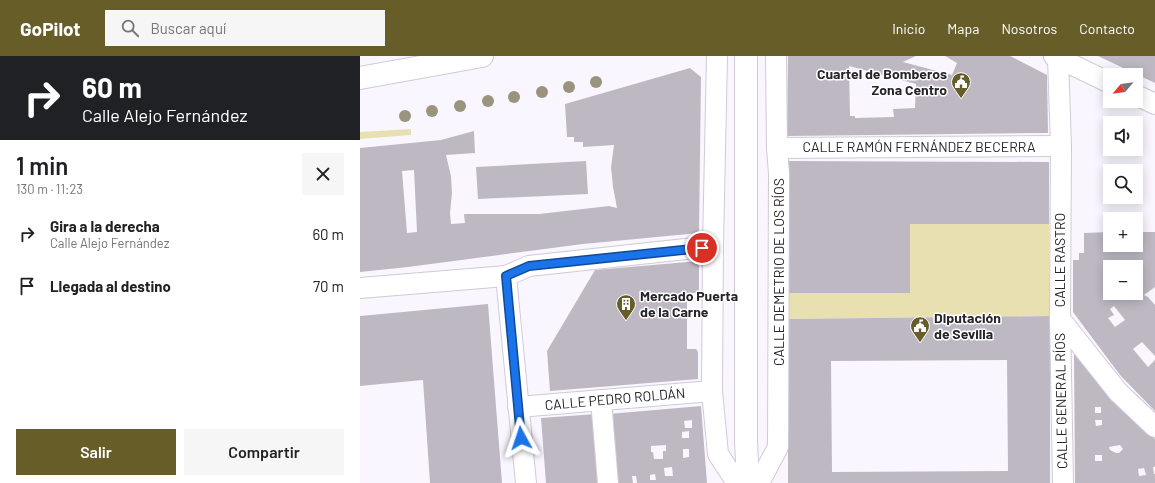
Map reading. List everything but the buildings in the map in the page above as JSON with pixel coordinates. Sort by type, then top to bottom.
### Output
[{"type":"main road","points":[[360,78],[482,56]]},
{"type":"main road","points":[[746,56],[746,441],[748,483]]},
{"type":"street","points":[[717,56],[712,391],[718,454],[737,483]]},
{"type":"street","name":"CALLE DEMETRIO DE LOS RÍOS","points":[[759,483],[778,447],[779,174],[777,148],[776,56]]},
{"type":"street","points":[[1056,57],[1103,80]]},
{"type":"street","name":"CALLE RASTRO","points":[[1056,57],[1061,146],[1060,319],[1118,392],[1155,426]]},
{"type":"street","points":[[1143,98],[1155,104]]},
{"type":"street","name":"CALLE RAMÓN FERNÁNDEZ BECERRA","points":[[777,148],[1061,146]]},
{"type":"street","points":[[360,288],[506,276],[529,266],[713,246]]},
{"type":"street","points":[[506,276],[526,483]]},
{"type":"street","name":"CALLE GENERAL RÍOS","points":[[1060,319],[1063,483]]},
{"type":"street","name":"CALLE PEDRO ROLDÁN","points":[[518,407],[712,391]]},
{"type":"street","points":[[601,400],[608,483]]},
{"type":"shaded area","points":[[411,129],[411,135],[360,139],[360,132]]},
{"type":"shaded area","points":[[910,224],[1049,224],[1050,316],[788,319],[788,293],[909,293]]},
{"type":"place","name":"Cuartel de Bomberos Zona Centro","points":[[961,99]]},
{"type":"place","name":"Mercado Puerta de la Carne","points":[[626,321]]},
{"type":"place","name":"Diputación de Sevilla","points":[[920,343]]},
{"type":"route","points":[[521,438],[506,276],[529,266],[702,248]]}]
